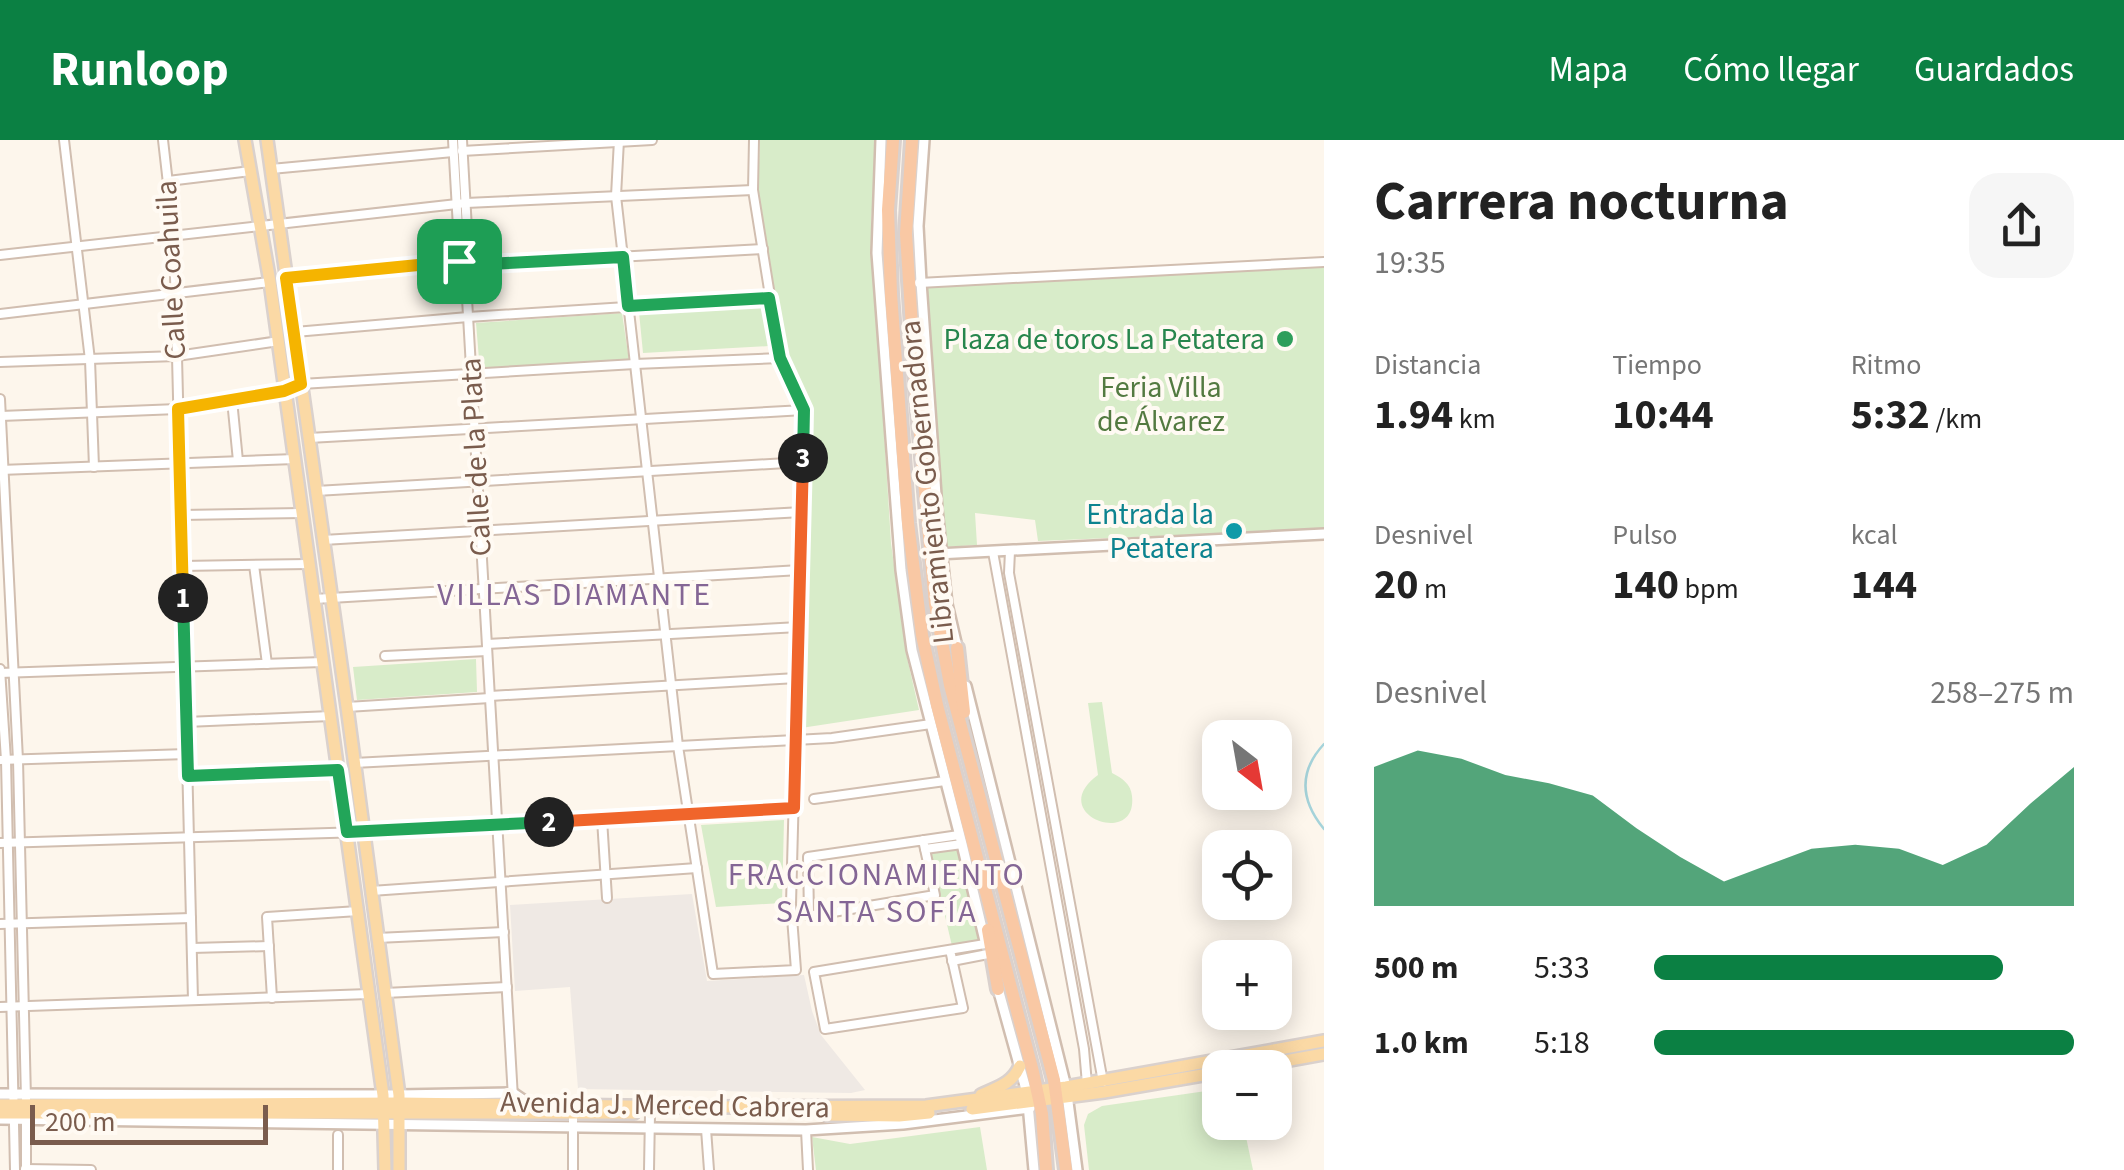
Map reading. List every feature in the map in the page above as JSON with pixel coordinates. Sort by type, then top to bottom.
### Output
[{"type":"highway","name":"Libramiento Gobernadora","points":[[893,140],[889,239],[908,523],[922,634],[987,897],[1046,1170]]},
{"type":"highway","name":"Libramiento Gobernadora","points":[[912,140],[906,220],[915,283],[944,655],[1062,1092],[1066,1170]]},
{"type":"highway","points":[[888,405],[901,433]]},
{"type":"highway","points":[[957,648],[966,740]]},
{"type":"highway","points":[[987,897],[987,923],[998,989]]},
{"type":"main road","points":[[246,140],[270,282],[358,911],[384,1109],[385,1170]]},
{"type":"main road","points":[[267,140],[400,1109],[399,1170]]},
{"type":"main road","points":[[1103,1086],[1324,1041]]},
{"type":"main road","points":[[1292,1060],[1324,1054]]},
{"type":"main road","points":[[973,1106],[1008,1083],[1020,1066]]},
{"type":"main road","points":[[1032,1099],[1202,1074]]},
{"type":"main road","name":"Avenida J. Merced Cabrera","points":[[514,1103],[573,1115],[898,1116],[1032,1099]]},
{"type":"main road","name":"Avenida J. Merced Cabrera","points":[[0,1104],[21,1108],[400,1109],[514,1103],[573,1115],[973,1106],[1032,1099]]},
{"type":"main road","name":"Avenida J. Merced Cabrera","points":[[0,1116],[21,1108]]},
{"type":"street","points":[[64,140],[90,360],[94,466]]},
{"type":"street","name":"Calle Coahuila","points":[[163,140],[174,236],[193,1000]]},
{"type":"street","name":"Calle de la Plata","points":[[452,140],[458,151]]},
{"type":"street","name":"Calle de la Plata","points":[[462,140],[458,151],[469,265],[466,282],[514,1103]]},
{"type":"street","points":[[271,169],[458,151],[652,140]]},
{"type":"street","points":[[619,141],[616,196],[628,306],[678,746],[713,974],[796,970],[791,904],[804,410],[780,358],[753,190],[754,140]]},
{"type":"street","points":[[882,140],[876,253],[903,586],[912,650],[986,949],[1032,1099],[1034,1170]]},
{"type":"street","points":[[924,140],[915,283],[1324,262]]},
{"type":"street","points":[[168,181],[250,170]]},
{"type":"street","points":[[0,255],[461,204],[753,190]]},
{"type":"street","name":"Calle de la Plata","points":[[461,204],[459,261],[466,282]]},
{"type":"street","points":[[286,278],[459,261],[469,265],[762,249]]},
{"type":"street","points":[[0,314],[270,282]]},
{"type":"street","points":[[295,332],[769,298]]},
{"type":"street","points":[[0,362],[176,356],[278,341]]},
{"type":"street","points":[[1,416],[178,409],[284,391],[301,384],[780,358]]},
{"type":"street","points":[[0,399],[4,568],[15,673],[23,923],[21,1108],[15,1170],[91,1170]]},
{"type":"street","points":[[232,400],[238,461]]},
{"type":"street","points":[[309,438],[804,410]]},
{"type":"street","points":[[2,470],[295,458]]},
{"type":"street","points":[[316,491],[803,462]]},
{"type":"street","points":[[323,540],[802,512]]},
{"type":"street","points":[[181,515],[302,513]]},
{"type":"street","points":[[1076,1170],[1062,1092],[936,554],[1324,534]]},
{"type":"street","points":[[1010,550],[1009,573],[1103,1086]]},
{"type":"street","points":[[992,552],[1045,830],[1088,1088]]},
{"type":"street","points":[[254,564],[267,664]]},
{"type":"street","points":[[182,566],[309,564]]},
{"type":"street","points":[[314,599],[800,570]]},
{"type":"street","points":[[386,656],[798,627]]},
{"type":"street","points":[[26,1170],[5,924],[0,672],[323,662]]},
{"type":"street","points":[[347,708],[797,678]]},
{"type":"street","points":[[1023,712],[1034,711]]},
{"type":"street","points":[[186,722],[331,716]]},
{"type":"street","points":[[354,763],[832,738],[931,724]]},
{"type":"street","points":[[3,760],[187,754]]},
{"type":"street","points":[[188,776],[338,770]]},
{"type":"street","points":[[814,799],[945,781]]},
{"type":"street","points":[[4,843],[363,832],[794,808]]},
{"type":"street","points":[[602,818],[607,898]]},
{"type":"street","points":[[1045,830],[1056,828]]},
{"type":"street","points":[[924,845],[935,895],[808,916],[808,857],[961,839]]},
{"type":"street","points":[[371,891],[697,868]]},
{"type":"street","points":[[272,998],[267,917],[358,911]]},
{"type":"street","points":[[5,924],[191,918]]},
{"type":"street","points":[[378,938],[504,932]]},
{"type":"street","points":[[192,948],[269,946]]},
{"type":"street","points":[[950,950],[963,1008],[824,1028],[814,972],[950,950],[986,949]]},
{"type":"street","points":[[952,961],[986,949]]},
{"type":"street","points":[[385,994],[507,987]]},
{"type":"street","points":[[0,1007],[369,994]]},
{"type":"street","points":[[0,1094],[21,1108],[384,1109]]},
{"type":"street","points":[[400,1109],[573,1115],[650,1128],[806,1130],[950,1119],[1000,1112],[1032,1099]]},
{"type":"street","points":[[400,1109],[514,1103]]},
{"type":"street","points":[[950,1119],[973,1106],[1000,1112]]},
{"type":"street","points":[[650,1114],[650,1170]]},
{"type":"street","points":[[573,1115],[573,1170]]},
{"type":"street","points":[[706,1129],[708,1170]]},
{"type":"street","points":[[806,1130],[808,1170]]},
{"type":"street","points":[[338,1136],[338,1170]]},
{"type":"shaded area","points":[[692,894],[707,981],[804,975],[821,1035],[865,1090],[851,1093],[578,1089],[570,987],[515,991],[510,905]]},
{"type":"green space","points":[[760,140],[877,140],[871,223],[891,543],[906,653],[919,710],[801,728],[811,412],[785,356],[758,187]]},
{"type":"green space","name":"Feria Villa de Álvarez","points":[[1324,265],[1324,529],[1038,541],[1035,520],[975,513],[977,545],[946,547],[926,285]]},
{"type":"green space","points":[[764,304],[769,346],[643,353],[641,309]]},
{"type":"green space","points":[[622,313],[629,360],[480,371],[476,323]]},
{"type":"green space","points":[[476,659],[477,692],[357,700],[353,667]]},
{"type":"green space","points":[[1102,702],[1112,773],[1125,782],[1132,796],[1130,812],[1122,821],[1110,823],[1087,813],[1081,802],[1084,789],[1098,775],[1088,703]]},
{"type":"green space","points":[[784,820],[782,903],[716,907],[701,825]]},
{"type":"green space","points":[[957,848],[981,942],[952,946],[930,852]]},
{"type":"green space","points":[[1202,1092],[1202,1140],[1247,1140],[1253,1170],[1089,1170],[1084,1125],[1088,1114],[1102,1106]]},
{"type":"green space","points":[[980,1127],[987,1170],[816,1170],[812,1137],[850,1144]]},
{"type":"waterway","points":[[1324,744],[1310,765],[1306,786],[1311,808],[1324,829]]},
{"type":"place","name":"Plaza de toros La Petatera","points":[[1285,339]]},
{"type":"place","name":"Entrada la Petatera","points":[[1234,531]]},
{"type":"district","name":"VILLAS DIAMANTE","points":[[575,595]]},
{"type":"district","name":"FRACCIONAMIENTO SANTA SOFÍA","points":[[877,894]]},
{"type":"route","points":[[623,257],[628,306],[769,298],[780,358],[804,410],[794,808],[347,832],[338,770],[188,776],[178,409],[284,391],[301,384],[286,278],[459,261],[469,265],[623,257]]}]
